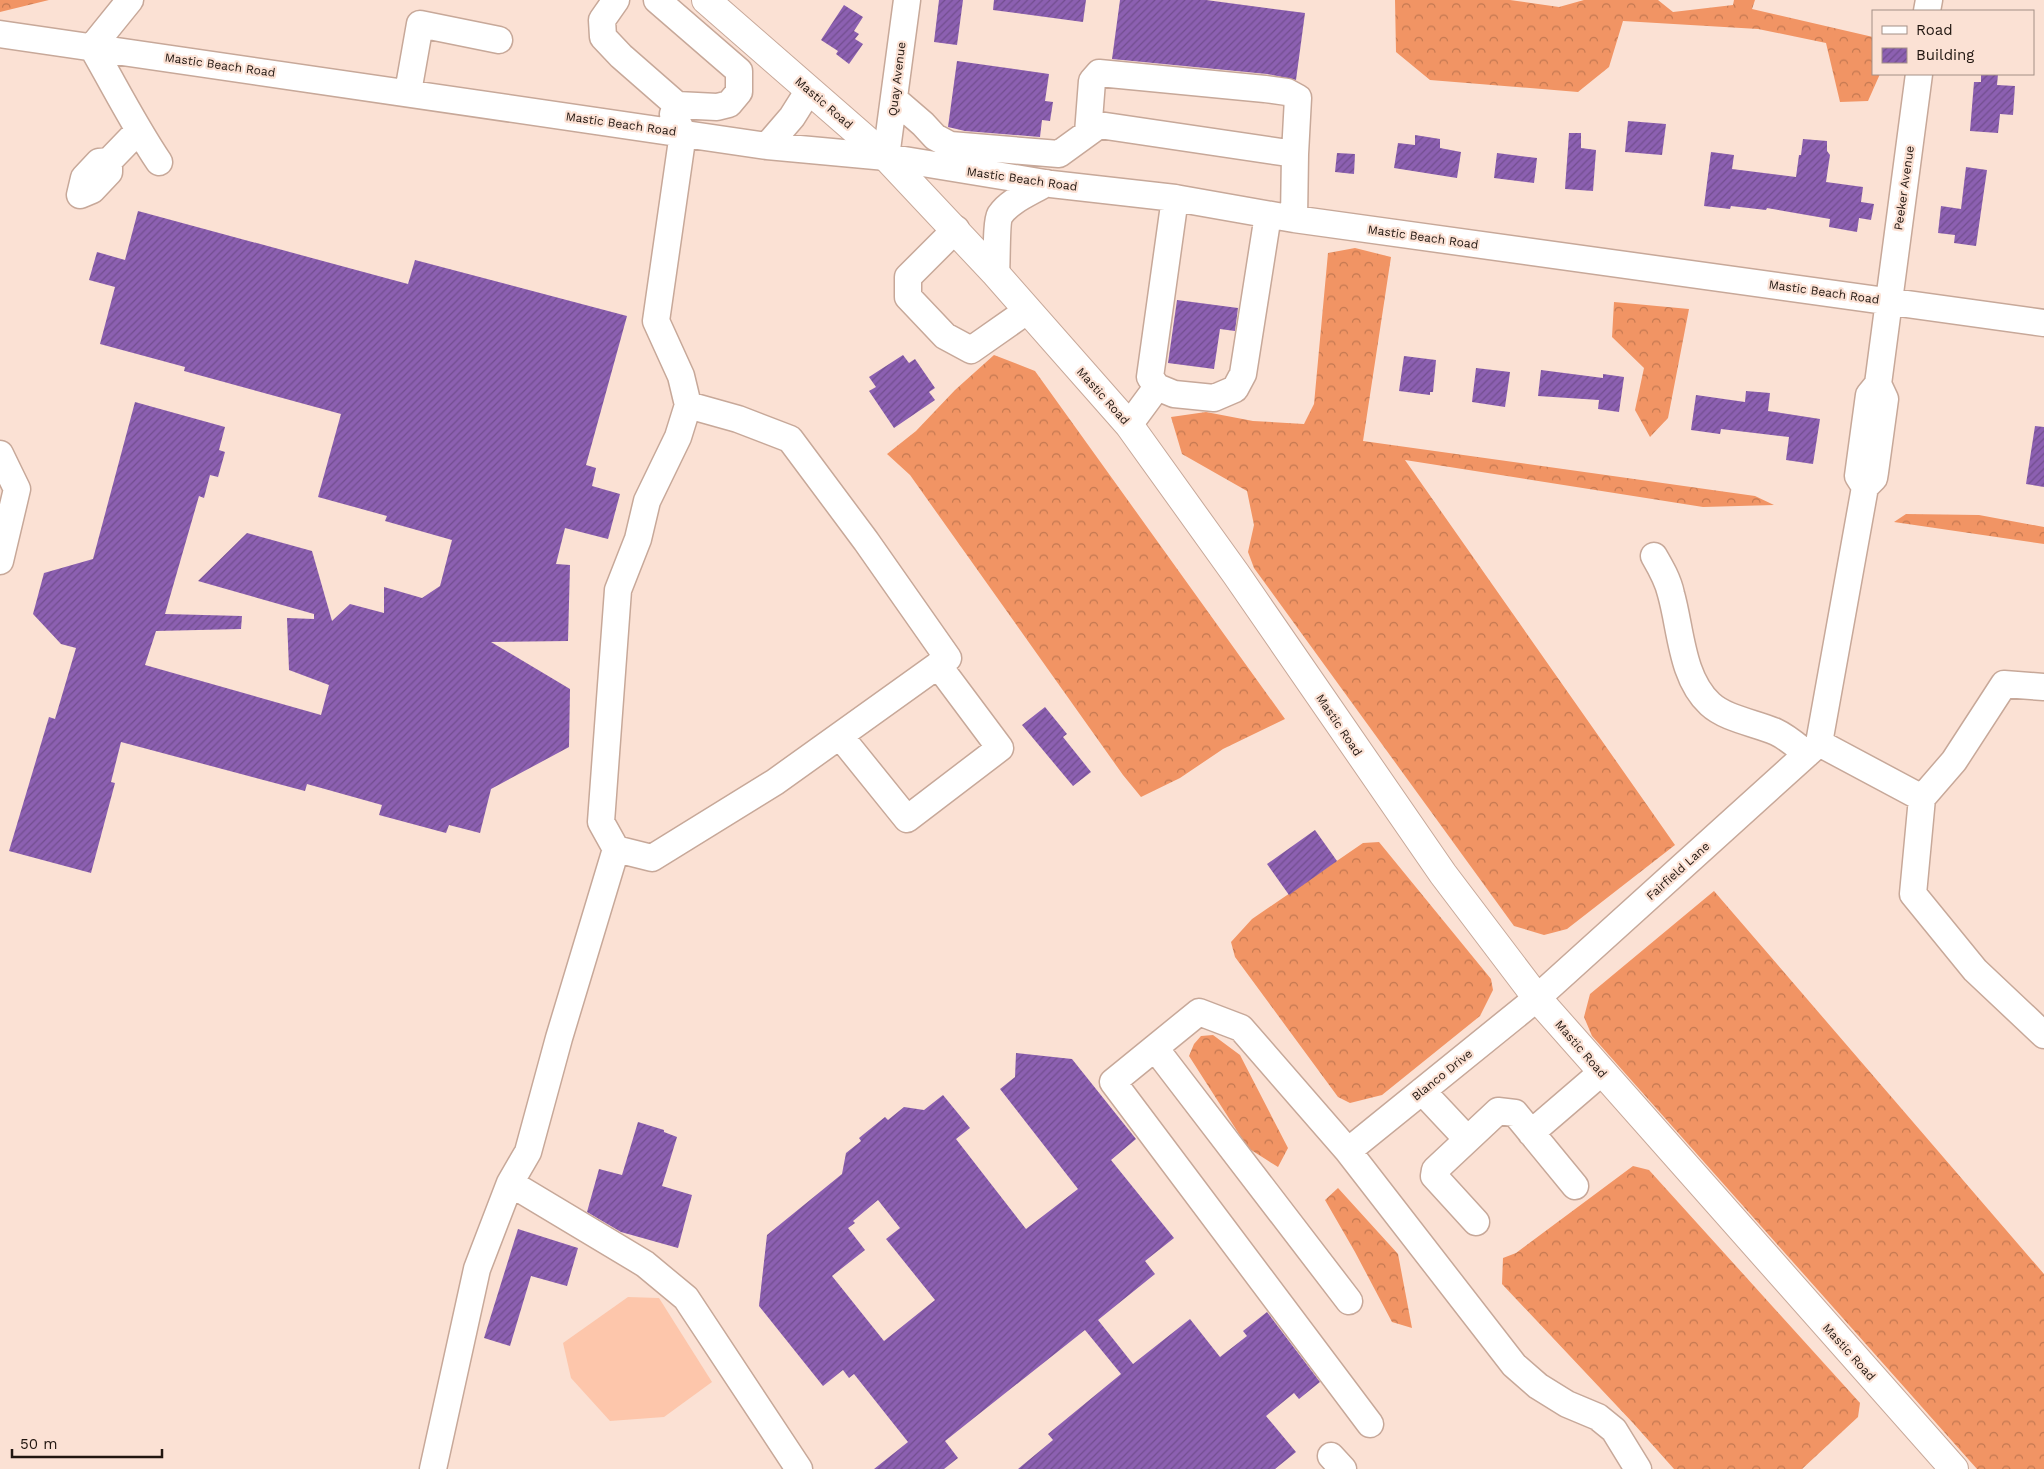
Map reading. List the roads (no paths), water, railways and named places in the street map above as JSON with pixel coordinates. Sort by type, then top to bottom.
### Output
[{"type":"main road","name":"Mastic Road","points":[[706,0],[886,157],[956,229],[1129,425],[1236,574],[1438,867],[1536,998],[1954,1469]]},
{"type":"street","points":[[130,0],[92,47],[120,94],[138,132],[159,162]]},
{"type":"street","points":[[616,0],[602,20],[603,38],[621,56],[677,105],[717,107],[729,104],[739,92],[739,70],[657,0]]},
{"type":"street","name":"Quay Avenue","points":[[886,157],[907,0]]},
{"type":"street","points":[[408,92],[420,24],[499,40]]},
{"type":"street","name":"Mastic Beach Road","points":[[0,34],[408,92],[767,146],[886,157],[1049,184],[1175,198],[1294,219],[2044,323]]},
{"type":"street","points":[[1088,133],[1092,81],[1099,73],[1287,92],[1298,98],[1294,219]]},
{"type":"street","name":"Peeker Avenue","points":[[1888,302],[1919,75]]},
{"type":"street","points":[[767,146],[792,117],[810,90]]},
{"type":"street","points":[[894,99],[923,124],[934,137],[950,145],[1059,154]]},
{"type":"street","points":[[433,1469],[478,1269],[510,1182],[528,1152],[559,1038],[616,849],[601,822],[618,590],[638,539],[647,501],[678,437],[688,405],[682,376],[656,321],[683,133],[673,114],[677,105]]},
{"type":"street","points":[[996,274],[997,225],[999,216],[1008,206],[1049,184],[1059,154],[1099,125],[1295,154]]},
{"type":"street","points":[[109,161],[138,132]]},
{"type":"street","points":[[1175,198],[1150,377],[1157,387],[1174,394],[1214,398],[1235,389],[1243,374],[1268,215]]},
{"type":"street","points":[[956,229],[908,277],[908,297],[945,336],[971,350],[1028,310]]},
{"type":"street","points":[[1813,748],[1864,487],[1858,476],[1869,396],[1878,384],[1888,302]]},
{"type":"street","points":[[1129,425],[1157,387]]},
{"type":"street","points":[[616,849],[652,858],[775,782],[948,658],[866,541],[790,439],[738,419],[688,405]]},
{"type":"street","points":[[0,454],[18,489],[0,561]]},
{"type":"street","points":[[1654,556],[1664,573],[1671,593],[1685,660],[1700,692],[1710,704],[1720,711],[1776,732],[1922,798]]},
{"type":"street","points":[[840,736],[907,819],[1000,748],[938,665]]},
{"type":"street","points":[[2044,687],[2004,684],[1954,761],[1922,798],[1913,894],[1975,970],[2044,1035]]},
{"type":"street","name":"Fairfield Lane","points":[[1536,998],[1813,748]]},
{"type":"street","name":"Blanco Drive","points":[[1348,1151],[1536,998]]},
{"type":"street","points":[[1370,1424],[1113,1082],[1198,1012],[1241,1028],[1348,1151],[1514,1365],[1538,1386],[1567,1404],[1598,1417],[1614,1430],[1638,1469]]},
{"type":"street","points":[[1155,1048],[1349,1301]]},
{"type":"street","points":[[1531,1133],[1602,1072]]},
{"type":"street","points":[[1422,1091],[1467,1139]]},
{"type":"street","points":[[1476,1222],[1434,1176],[1435,1170],[1498,1111],[1514,1113],[1575,1186]]},
{"type":"street","points":[[510,1182],[645,1264],[686,1298],[799,1469]]}]
